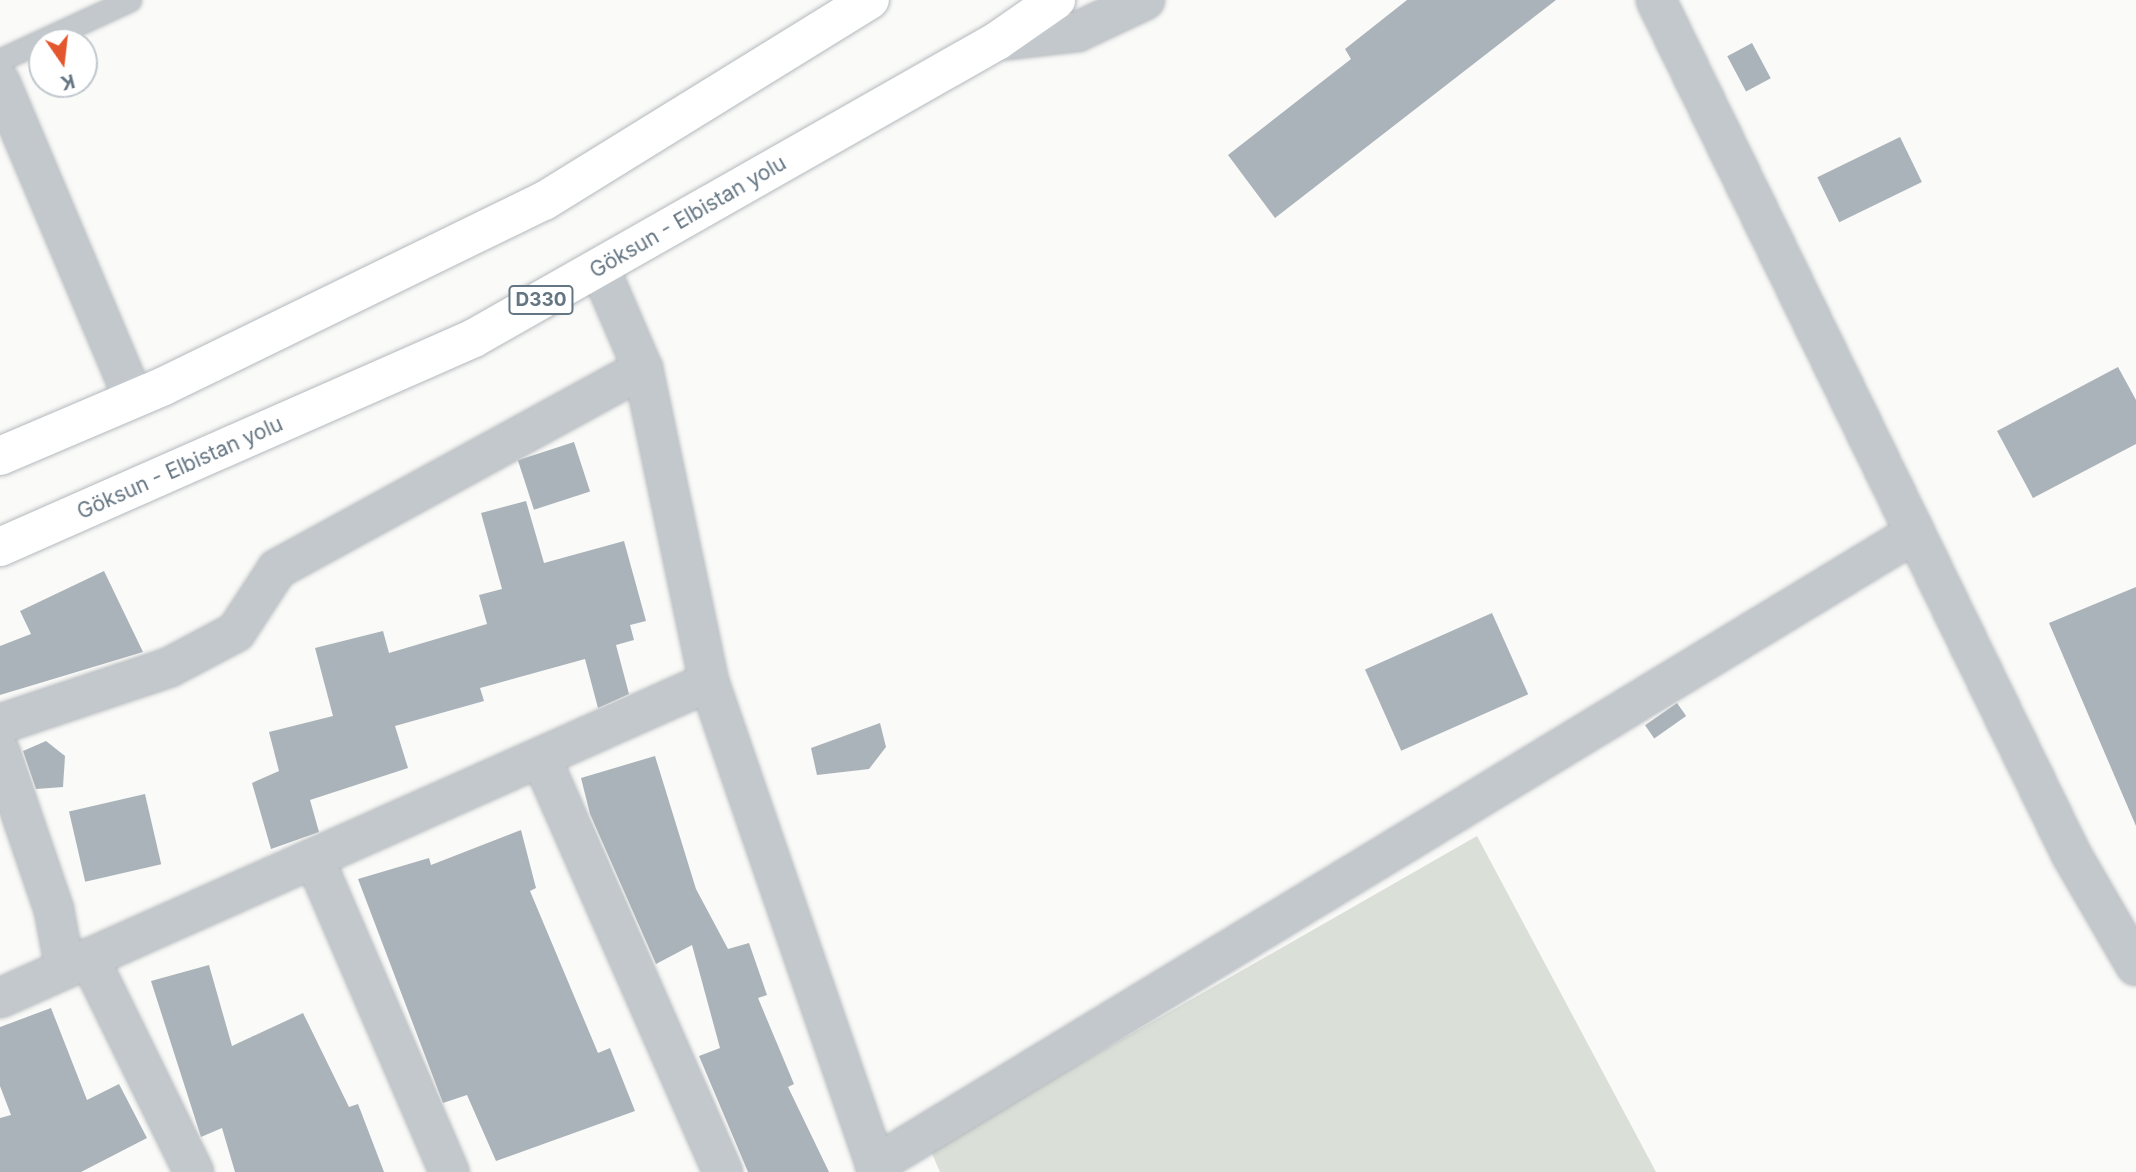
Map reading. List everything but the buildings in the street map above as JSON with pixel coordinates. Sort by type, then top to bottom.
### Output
[{"type":"highway","points":[[0,456],[134,399],[544,201],[870,0]]},
{"type":"highway","name":"Göksun - Elbistan yolu","points":[[0,547],[474,338],[997,41],[1056,0]]},
{"type":"street","points":[[997,41],[1077,33],[1146,0]]},
{"type":"street","points":[[1656,0],[2071,854],[2136,966]]},
{"type":"street","points":[[3,99],[134,399]]},
{"type":"street","points":[[599,267],[643,369],[709,682],[876,1168],[1915,533]]},
{"type":"street","points":[[0,724],[170,667],[236,632],[276,569],[643,369]]},
{"type":"street","points":[[0,998],[709,682]]},
{"type":"street","points":[[0,752],[54,910],[77,964],[194,1172]]},
{"type":"street","points":[[541,758],[723,1172]]},
{"type":"street","points":[[314,858],[449,1172]]},
{"type":"lane","points":[[0,60],[130,0]]},
{"type":"shaded area","points":[[1477,836],[1656,1172],[940,1172],[930,1149]]}]
